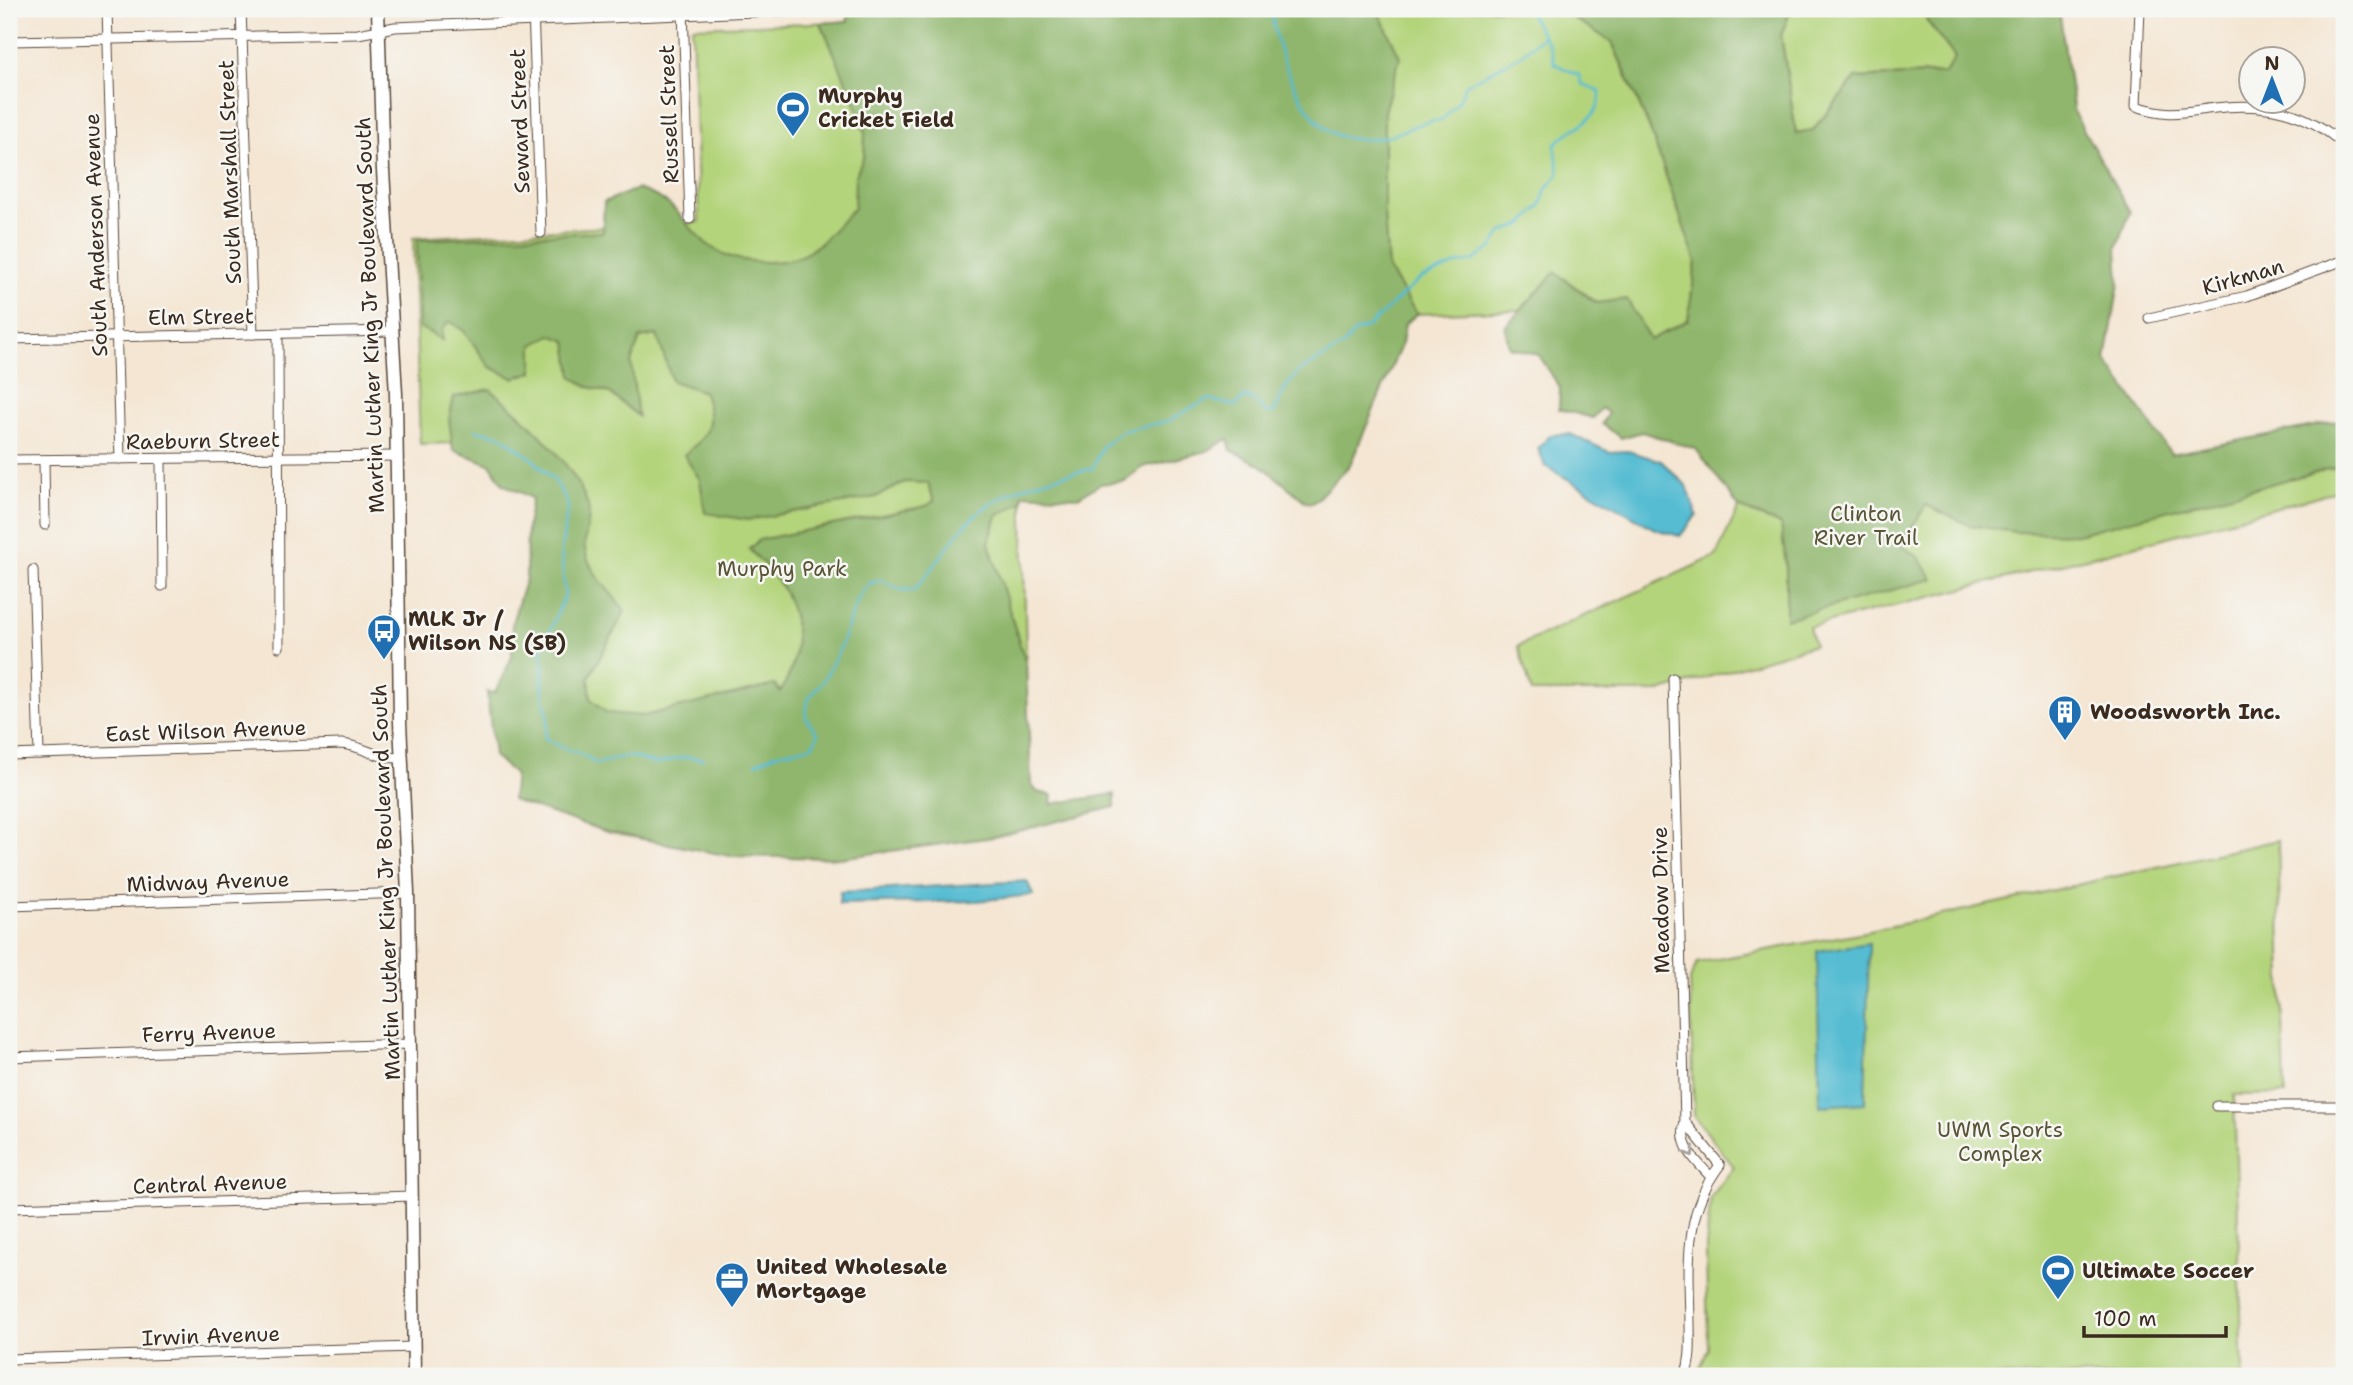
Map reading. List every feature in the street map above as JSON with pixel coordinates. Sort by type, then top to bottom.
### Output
[{"type":"main road","name":"Martin Luther King Jr Boulevard South","points":[[378,9],[397,456],[401,758],[408,893],[414,1376]]},
{"type":"street","name":"South Anderson Avenue","points":[[107,9],[120,459]]},
{"type":"street","name":"South Marshall Street","points":[[242,9],[253,334]]},
{"type":"street","name":"Seward Street","points":[[533,9],[541,233]]},
{"type":"street","points":[[9,41],[358,34],[379,30],[683,13],[824,9]]},
{"type":"street","points":[[2140,9],[2136,106],[2167,115],[2220,107],[2271,107],[2309,120],[2344,145]]},
{"type":"street","name":"Russell Street","points":[[683,13],[690,219]]},
{"type":"street","name":"Kirkman","points":[[2149,317],[2197,309],[2261,292],[2344,260]]},
{"type":"street","name":"Elm Street","points":[[9,339],[393,331]]},
{"type":"street","points":[[278,333],[279,647]]},
{"type":"street","name":"Raeburn Street","points":[[9,460],[397,456]]},
{"type":"street","points":[[161,459],[162,586]]},
{"type":"street","points":[[44,460],[45,525]]},
{"type":"street","points":[[33,570],[39,754]]},
{"type":"street","name":"Meadow Drive","points":[[1673,678],[1685,1122],[1683,1132],[1685,1144],[1711,1177]]},
{"type":"street","name":"East Wilson Avenue","points":[[9,755],[341,744],[379,758],[401,758]]},
{"type":"street","name":"Midway Avenue","points":[[9,906],[408,893]]},
{"type":"street","name":"Ferry Avenue","points":[[9,1057],[410,1044]]},
{"type":"street","points":[[2217,1107],[2344,1106]]},
{"type":"street","points":[[1685,1122],[1720,1166],[1698,1202],[1690,1231],[1691,1347],[1685,1376]]},
{"type":"street","name":"Central Avenue","points":[[9,1208],[412,1196]]},
{"type":"street","name":"Irwin Avenue","points":[[9,1359],[414,1347]]},
{"type":"green space","points":[[848,9],[1377,9],[1400,57],[1384,111],[1384,213],[1388,269],[1417,314],[1405,324],[1402,343],[1350,465],[1313,503],[1306,502],[1261,465],[1231,450],[1228,439],[1207,451],[1143,467],[1125,481],[1100,484],[1078,497],[1023,494],[1022,502],[997,516],[989,543],[1026,664],[1031,783],[1037,792],[1052,795],[1051,804],[1115,794],[1115,807],[994,837],[839,858],[730,856],[607,832],[512,800],[515,775],[494,756],[487,692],[495,693],[512,657],[512,623],[526,578],[527,527],[532,498],[503,484],[490,464],[453,450],[449,419],[454,397],[490,389],[547,442],[561,458],[581,490],[589,511],[585,544],[587,558],[625,611],[589,678],[591,699],[607,713],[643,716],[775,685],[780,692],[788,677],[796,647],[793,616],[781,586],[749,549],[759,540],[926,506],[934,501],[928,483],[905,482],[876,497],[748,520],[705,513],[700,480],[684,455],[708,428],[709,413],[704,392],[672,381],[657,335],[640,338],[631,363],[638,416],[610,393],[586,386],[572,376],[567,341],[551,335],[533,345],[533,372],[513,378],[490,367],[464,331],[449,321],[442,330],[442,340],[419,327],[417,240],[603,232],[604,202],[637,189],[663,200],[678,212],[707,244],[728,256],[770,262],[799,257],[821,243],[854,208],[855,177],[864,156],[865,133],[858,109],[821,23],[848,21]]},
{"type":"green space","points":[[1377,9],[1559,9],[1612,42],[1649,127],[1696,262],[1688,320],[1649,341],[1555,272],[1521,310],[1417,314],[1388,269],[1384,213],[1384,111],[1400,57]]},
{"type":"green space","name":"Clinton River Trail","points":[[1559,9],[1791,9],[1781,35],[1796,133],[1813,130],[1856,78],[1945,73],[1955,57],[1927,21],[1925,9],[2059,9],[2074,113],[2130,212],[2117,248],[2119,283],[2106,360],[2171,454],[2344,420],[2344,465],[2077,534],[2015,532],[1969,525],[1926,505],[1901,545],[1919,558],[1933,579],[1786,619],[1786,566],[1781,525],[1739,507],[1696,449],[1642,432],[1621,438],[1602,424],[1608,413],[1601,408],[1593,418],[1559,409],[1560,388],[1539,355],[1509,347],[1505,327],[1555,272],[1596,303],[1627,299],[1650,340],[1688,320],[1696,262],[1649,126],[1612,42]]},
{"type":"green space","points":[[1791,9],[1925,9],[1927,21],[1955,57],[1945,73],[1856,78],[1813,130],[1796,133],[1781,35]]},
{"type":"green space","name":"Murphy Park","points":[[902,20],[1016,205],[1029,792],[593,786],[537,441],[420,444],[413,238],[699,222],[692,27]]},
{"type":"green space","name":"Clinton River Trail","points":[[2344,456],[2344,489],[2123,549],[1809,627],[1814,645],[1659,692],[1532,692],[1518,646],[1716,556],[1739,507],[1780,525],[1915,458]]},
{"type":"green space","name":"UWM Sports Complex","points":[[2278,840],[2285,1094],[2234,1095],[2243,1376],[1697,1376],[1708,1349],[1706,1246],[1711,1197],[1734,1167],[1694,1116],[1690,980],[1697,963],[1870,931]]},
{"type":"water","points":[[1570,434],[1609,452],[1628,451],[1661,461],[1687,486],[1697,515],[1680,536],[1655,529],[1545,466],[1538,448],[1551,435]]},
{"type":"water","points":[[1027,881],[1033,895],[976,901],[839,904],[840,892]]},
{"type":"water","points":[[1869,943],[1865,1103],[1820,1106],[1817,951]]},
{"type":"waterway","points":[[881,14],[902,14],[915,9]]},
{"type":"waterway","points":[[1272,9],[1273,24],[1283,60],[1301,98],[1324,127],[1337,135],[1352,139],[1388,136],[1424,123],[1442,120],[1458,102],[1466,85],[1521,55],[1543,36]]},
{"type":"waterway","points":[[756,763],[775,754],[812,746],[818,734],[806,718],[808,699],[823,681],[838,653],[858,599],[868,584],[881,580],[901,590],[914,590],[961,530],[988,505],[1020,488],[1092,469],[1103,446],[1122,431],[1168,421],[1208,399],[1235,406],[1245,397],[1255,401],[1265,412],[1274,412],[1284,390],[1298,372],[1343,346],[1355,332],[1368,327],[1420,279],[1457,264],[1473,261],[1493,247],[1501,233],[1523,224],[1540,207],[1546,189],[1559,174],[1555,145],[1590,118],[1599,102],[1600,91],[1582,84],[1579,75],[1555,64],[1550,47],[1527,9]]},
{"type":"waterway","points":[[476,430],[501,436],[531,458],[556,482],[568,505],[561,551],[565,595],[542,650],[543,695],[548,717],[545,738],[585,756],[595,764],[625,756],[655,764],[685,757],[703,759]]},
{"type":"place","name":"Murphy Cricket Field","points":[[793,138]]},
{"type":"place","name":"MLK Jr / Wilson NS (SB)","points":[[384,661]]},
{"type":"place","name":"Woodsworth Inc.","points":[[2065,742]]},
{"type":"place","name":"Ultimate Soccer","points":[[2058,1301]]},
{"type":"place","name":"United Wholesale Mortgage","points":[[732,1309]]}]
